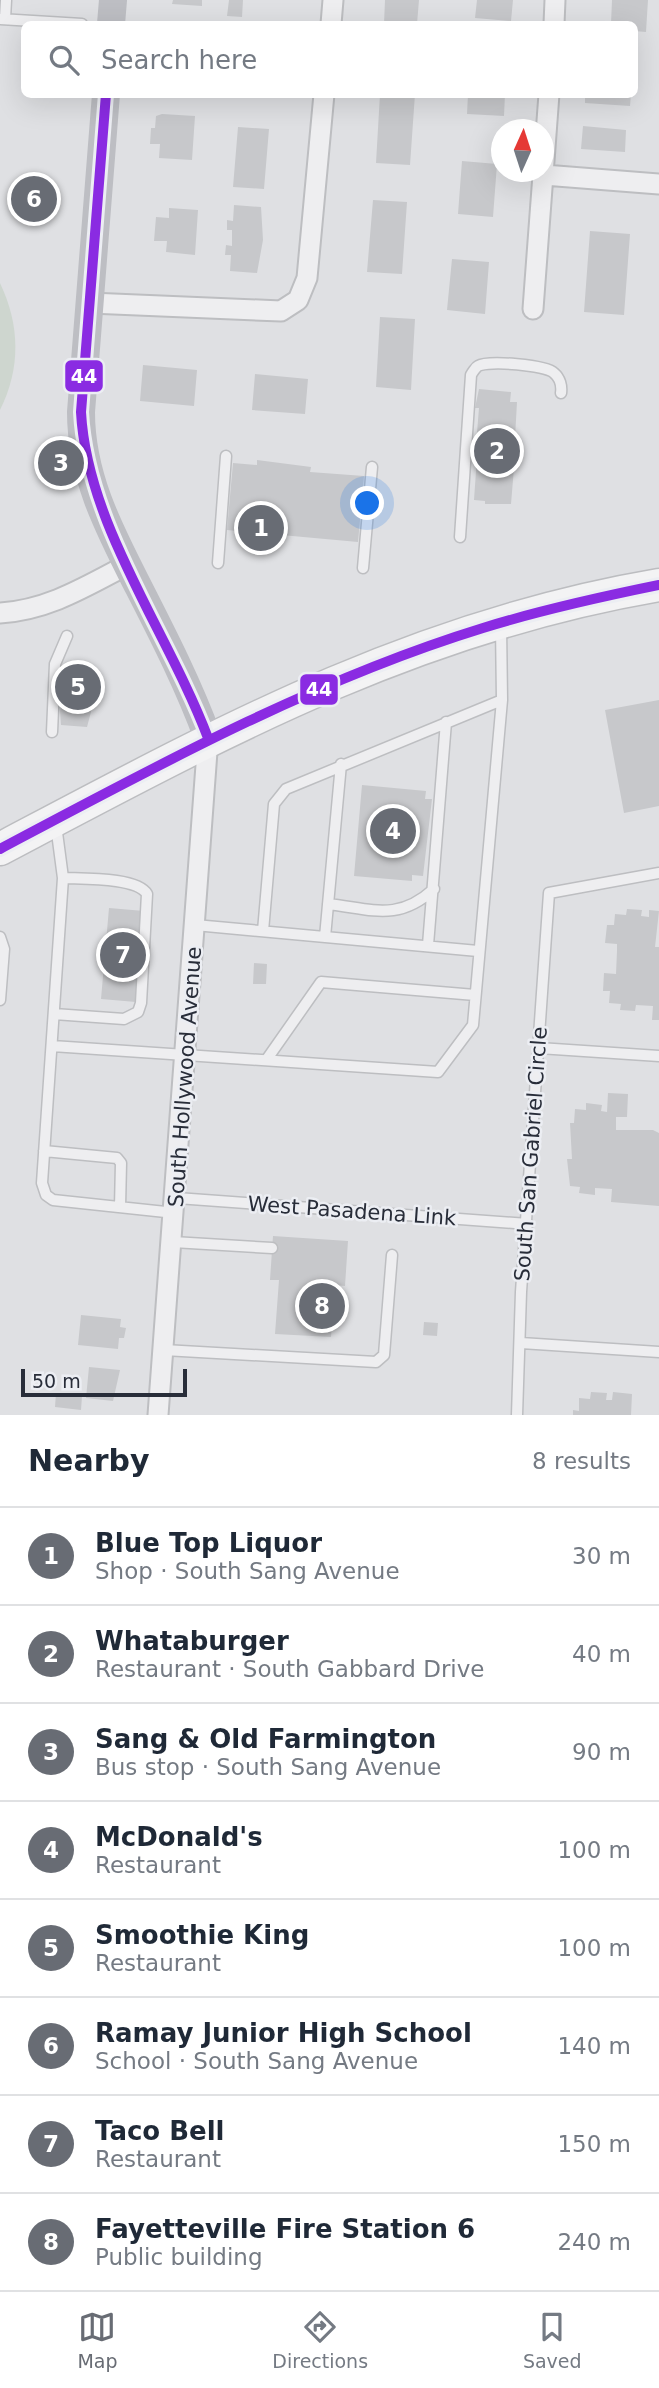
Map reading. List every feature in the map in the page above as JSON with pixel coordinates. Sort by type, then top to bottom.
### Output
[{"type":"main road","points":[[0,849],[208,738],[373,664],[501,620],[584,598],[659,585]]},
{"type":"street","points":[[111,21],[113,0]]},
{"type":"street","points":[[331,21],[333,0]]},
{"type":"street","points":[[554,21],[555,0]]},
{"type":"street","points":[[106,98],[81,412],[82,446],[92,486],[127,565],[191,691],[208,738]]},
{"type":"street","points":[[90,303],[281,311],[298,300],[307,278],[324,98]]},
{"type":"street","points":[[547,119],[549,98]]},
{"type":"street","points":[[554,176],[659,184]]},
{"type":"street","points":[[533,309],[543,182]]},
{"type":"street","points":[[0,612],[28,611],[65,598],[127,565]]},
{"type":"street","name":"South Hollywood Avenue","points":[[159,1415],[208,738]]},
{"type":"lane","points":[[6,0],[2,19],[34,21]]},
{"type":"lane","points":[[460,537],[471,375],[477,366],[488,363],[546,368],[556,374],[561,393]]},
{"type":"lane","points":[[218,563],[226,456]]},
{"type":"lane","points":[[363,568],[372,467]]},
{"type":"lane","points":[[52,1046],[187,1052],[438,1072],[473,1025],[502,700],[501,620]]},
{"type":"lane","points":[[52,732],[55,664],[67,636]]},
{"type":"lane","points":[[263,931],[274,804],[286,789],[341,764],[502,700]]},
{"type":"lane","points":[[428,945],[446,722]]},
{"type":"lane","points":[[324,937],[341,764]]},
{"type":"lane","points":[[55,820],[62,852],[63,878],[44,1151],[117,1158],[121,1163],[120,1207]]},
{"type":"lane","name":"South San Gabriel Circle","points":[[517,1415],[521,1292],[528,1224],[548,893],[659,873]]},
{"type":"lane","points":[[54,1014],[124,1019],[138,1012],[141,1003],[147,894],[145,889],[130,883],[63,878]]},
{"type":"lane","points":[[328,904],[394,912],[417,904],[434,888]]},
{"type":"lane","points":[[195,925],[478,951]]},
{"type":"lane","points":[[0,937],[4,949],[0,1000]]},
{"type":"lane","points":[[267,1059],[321,982],[475,995]]},
{"type":"lane","points":[[539,1048],[659,1056]]},
{"type":"lane","name":"West Pasadena Link","points":[[44,1151],[42,1183],[46,1195],[53,1200],[120,1207],[176,1206],[528,1224]]},
{"type":"lane","points":[[173,1242],[272,1248]]},
{"type":"lane","points":[[164,1350],[376,1362],[384,1355],[392,1255]]},
{"type":"lane","points":[[521,1343],[659,1352]]},
{"type":"shaded area","points":[[0,283],[11,315],[15,362],[0,410]]},
{"type":"building","points":[[173,0],[202,0],[202,6],[172,4]]},
{"type":"building","points":[[229,0],[243,0],[242,17],[227,16]]},
{"type":"building","points":[[385,0],[419,0],[417,21],[384,21]]},
{"type":"building","points":[[477,0],[513,0],[511,21],[475,18]]},
{"type":"building","points":[[612,0],[648,0],[646,32],[638,31],[638,21],[611,21]]},
{"type":"building","points":[[380,98],[415,98],[410,165],[376,163]]},
{"type":"building","points":[[468,98],[505,98],[504,116],[467,114]]},
{"type":"building","points":[[585,98],[631,98],[630,106],[585,103]]},
{"type":"building","points":[[156,116],[195,116],[192,160],[159,158],[160,144],[150,144],[151,128],[155,128]]},
{"type":"building","points":[[583,126],[626,130],[625,152],[581,149]]},
{"type":"building","points":[[238,127],[269,129],[264,189],[233,187]]},
{"type":"building","points":[[462,161],[491,163],[491,182],[496,182],[493,217],[458,214]]},
{"type":"building","points":[[373,200],[407,202],[402,274],[367,272]]},
{"type":"building","points":[[234,205],[261,207],[263,240],[257,273],[230,271],[231,255],[225,255],[226,245],[232,246],[232,230],[227,230],[227,220],[233,221]]},
{"type":"building","points":[[169,208],[198,210],[195,255],[166,252],[167,241],[154,241],[156,217],[169,218]]},
{"type":"building","points":[[590,231],[630,234],[624,315],[584,312]]},
{"type":"building","points":[[452,259],[489,262],[485,314],[447,310]]},
{"type":"building","points":[[380,317],[415,319],[411,390],[376,387]]},
{"type":"building","points":[[143,365],[197,370],[194,406],[140,401]]},
{"type":"building","points":[[255,374],[308,379],[305,414],[252,410]]},
{"type":"building","points":[[479,389],[511,392],[510,402],[517,402],[515,438],[523,441],[522,457],[515,456],[511,504],[485,504],[485,501],[474,500],[477,457],[472,456],[473,445],[476,445],[479,408],[475,408]]},
{"type":"building","points":[[257,460],[311,467],[310,472],[364,476],[358,542],[227,530],[233,463],[257,465]]},
{"type":"building","points":[[66,670],[92,672],[91,712],[87,727],[61,725],[60,711]]},
{"type":"building","points":[[659,700],[659,806],[624,813],[605,710]]},
{"type":"building","points":[[362,785],[426,791],[425,799],[432,799],[423,876],[412,875],[412,881],[354,876]]},
{"type":"building","points":[[109,908],[144,911],[136,1002],[101,999]]},
{"type":"building","points":[[627,909],[642,910],[641,916],[649,917],[649,910],[659,911],[655,947],[659,947],[659,1020],[652,1020],[653,1006],[636,1005],[635,1011],[620,1010],[621,1004],[609,1003],[610,991],[603,991],[604,973],[616,974],[617,944],[605,943],[607,925],[614,925],[615,914],[626,915]]},
{"type":"building","points":[[254,963],[267,964],[266,984],[253,984]]},
{"type":"building","points":[[608,1093],[628,1094],[627,1117],[616,1117],[616,1130],[653,1130],[659,1133],[659,1206],[611,1202],[612,1189],[595,1188],[595,1195],[579,1193],[580,1187],[570,1186],[567,1159],[572,1159],[570,1123],[574,1123],[575,1109],[586,1110],[586,1103],[602,1105],[601,1111],[607,1112]]},
{"type":"building","points":[[273,1236],[348,1241],[345,1286],[335,1285],[331,1337],[275,1334],[279,1280],[270,1280]]},
{"type":"building","points":[[81,1315],[121,1319],[120,1327],[126,1328],[124,1338],[119,1338],[118,1349],[78,1345]]},
{"type":"building","points":[[424,1322],[438,1323],[437,1336],[423,1335]]},
{"type":"building","points":[[89,1367],[120,1370],[113,1401],[86,1398]]},
{"type":"building","points":[[591,1392],[607,1393],[606,1400],[612,1400],[613,1392],[632,1394],[631,1415],[573,1415],[573,1410],[579,1411],[579,1398],[590,1399]]},
{"type":"building","points":[[56,1393],[82,1396],[81,1410],[55,1407]]},
{"type":"transit line","name":"44","points":[[106,98],[81,412],[87,454],[113,537],[208,738]]},
{"type":"transit line","name":"44","points":[[0,849],[177,756],[358,673],[505,621],[659,585]]},
{"type":"place","name":"Ramay Junior High School","points":[[34,199]]},
{"type":"place","name":"Whataburger","points":[[497,451]]},
{"type":"place","name":"Sang & Old Farmington","points":[[61,463]]},
{"type":"place","name":"Blue Top Liquor","points":[[261,528]]},
{"type":"place","name":"Smoothie King","points":[[78,687]]},
{"type":"place","name":"McDonald's","points":[[393,831]]},
{"type":"place","name":"Taco Bell","points":[[123,955]]},
{"type":"place","name":"Fayetteville Fire Station 6","points":[[322,1306]]}]
